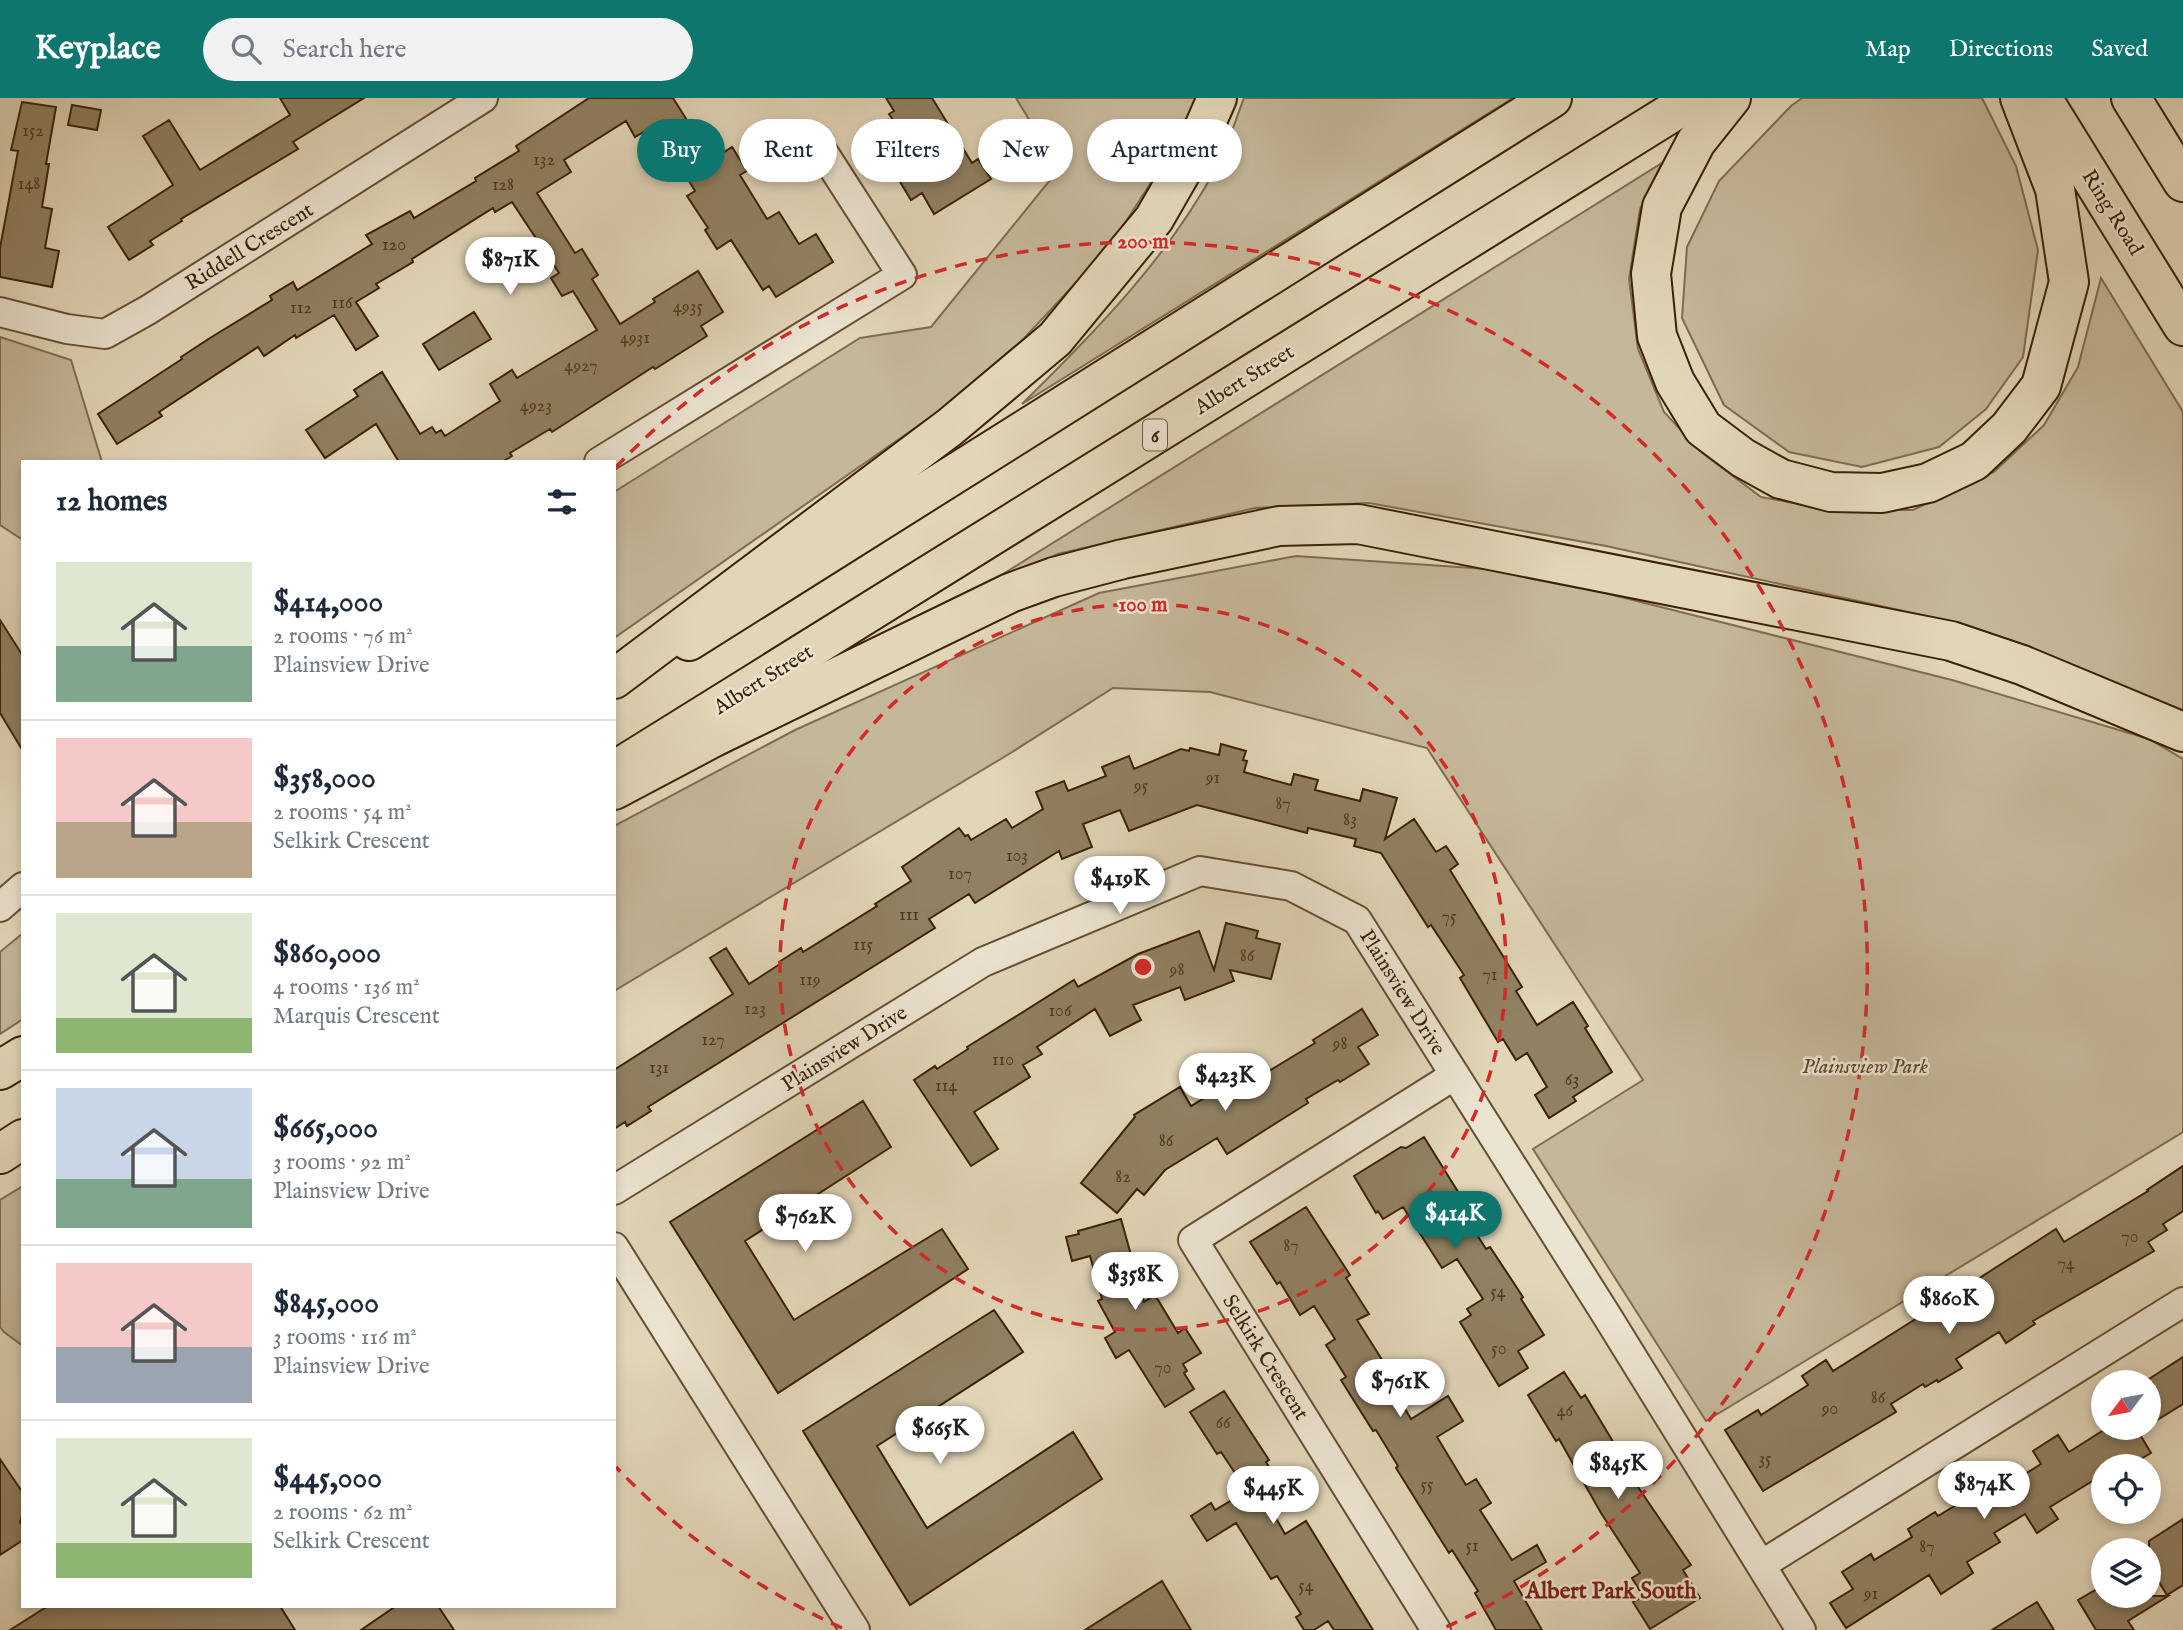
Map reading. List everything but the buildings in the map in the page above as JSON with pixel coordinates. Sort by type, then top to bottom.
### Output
[{"type":"main road","points":[[616,678],[950,427],[1055,339],[1154,219],[1196,146],[1217,98]]},
{"type":"main road","points":[[616,687],[1552,98]]},
{"type":"main road","name":"Albert Street","points":[[616,770],[1695,98]]},
{"type":"main road","points":[[1731,98],[1696,142],[1662,207],[1651,274],[1657,336],[1675,382],[1703,428],[1743,458],[1781,479],[1831,492],[1882,493],[1928,483],[1974,461],[2010,428],[2041,386],[2069,282],[2055,189],[2020,98]]},
{"type":"main road","name":"Ring Road","points":[[2042,98],[2183,326]]},
{"type":"main road","points":[[2131,98],[2183,182]]},
{"type":"main road","points":[[2152,98],[2183,132]]},
{"type":"main road","points":[[616,789],[738,725],[1010,593],[1054,577],[1123,559],[1279,526],[1358,524],[1951,641],[2044,674],[2183,732]]},
{"type":"main road","points":[[0,1070],[21,1057]]},
{"type":"main road","points":[[0,1154],[21,1140]]},
{"type":"street","name":"Riddell Crescent","points":[[0,312],[67,329],[105,334],[148,310],[483,98]]},
{"type":"street","points":[[602,460],[902,275],[837,174]]},
{"type":"street","name":"Plainsview Drive","points":[[616,1189],[983,962],[1200,871],[1291,886],[1357,920],[1801,1630]]},
{"type":"street","points":[[0,907],[21,889]]},
{"type":"street","name":"Selkirk Crescent","points":[[1436,1630],[1193,1240],[1455,1075]]},
{"type":"street","points":[[616,1250],[855,1630]]},
{"type":"street","points":[[1761,1565],[2183,1301]]},
{"type":"green space","points":[[1016,98],[1200,98],[1192,119],[1087,119],[1087,182],[1151,182],[1110,246],[988,377],[616,637],[616,491],[860,338],[931,327],[1048,182],[1073,182],[1073,119],[1029,119]]},
{"type":"green space","points":[[1244,98],[1513,98],[1022,404],[1128,293],[1175,233],[1208,182],[1242,182],[1242,119],[1236,119]]},
{"type":"green space","points":[[1802,98],[1982,98],[2016,166],[2038,250],[2023,357],[1986,409],[1939,447],[1862,467],[1789,452],[1724,405],[1682,318],[1687,247],[1719,181],[1791,106]]},
{"type":"green space","points":[[1662,163],[1640,209],[1629,279],[1638,349],[1664,412],[1701,452],[1761,497],[1833,510],[1913,510],[1994,472],[2044,425],[2078,367],[2101,278],[2183,412],[2183,715],[1949,621],[1606,546],[1369,503],[1255,508],[1058,554],[971,594]]},
{"type":"green space","points":[[0,337],[71,360],[101,460],[21,460],[21,539],[0,525]]},
{"type":"green space","name":"Plainsview Park","points":[[1296,556],[1517,571],[1952,680],[2149,739],[2183,759],[2183,1132],[1706,1421],[1533,1149],[1643,1080],[1427,748],[1210,692],[1113,688],[1009,754],[616,990],[616,825],[795,730],[1099,593]]},
{"type":"green space","points":[[21,935],[21,1020],[0,1034],[0,952]]},
{"type":"green space","points":[[21,1187],[21,1345],[0,1327],[0,1200]]},
{"type":"district","name":"Albert Park South","points":[[1611,1590]]}]
